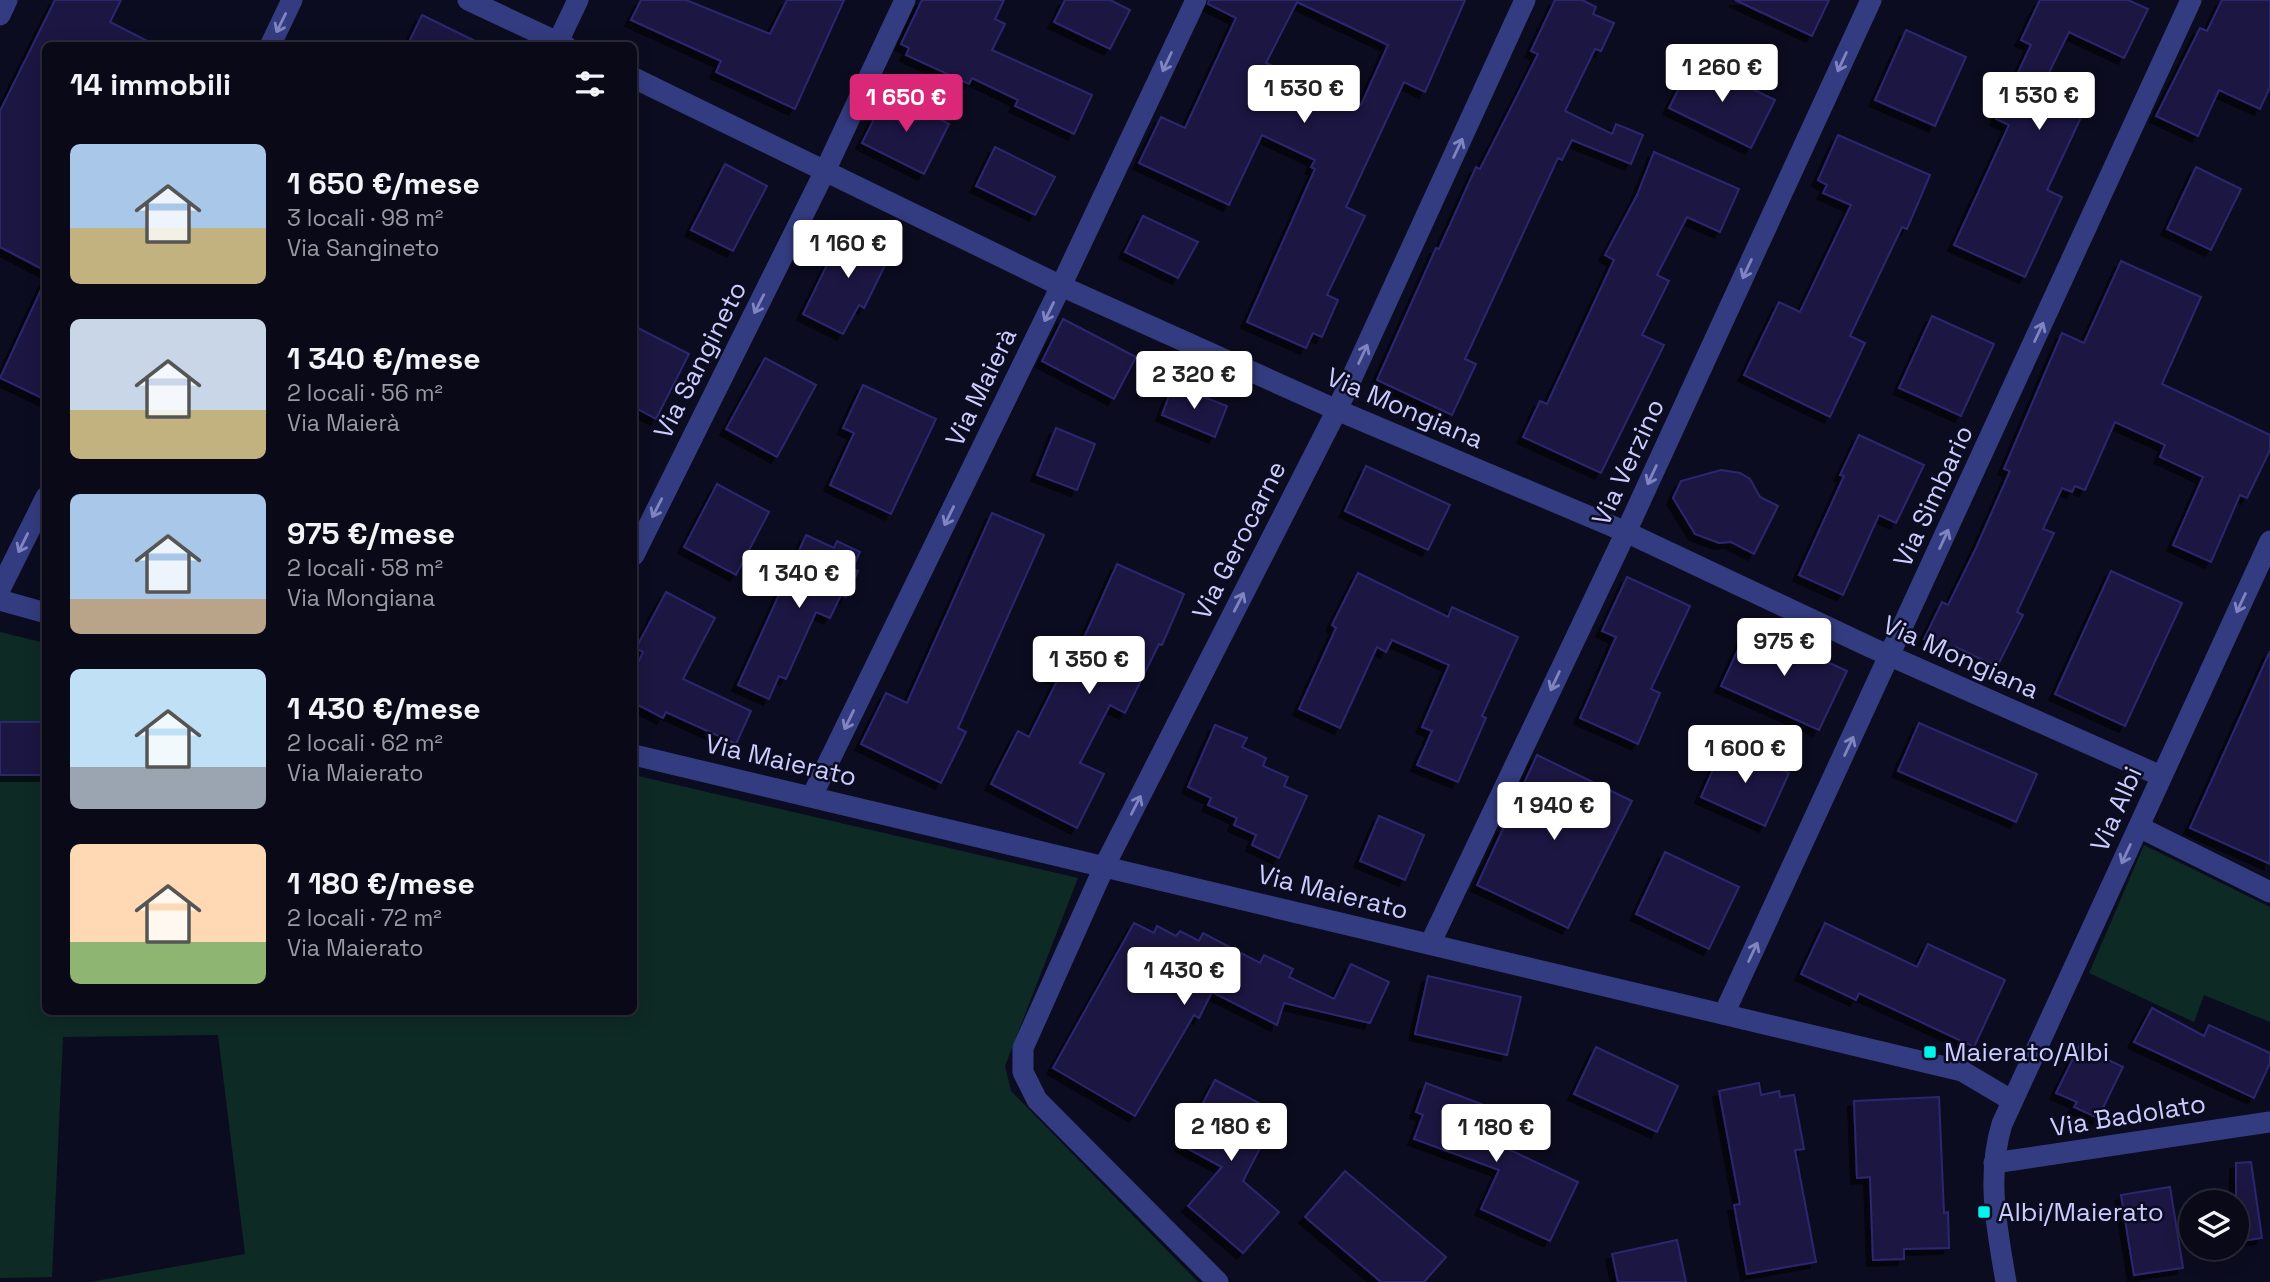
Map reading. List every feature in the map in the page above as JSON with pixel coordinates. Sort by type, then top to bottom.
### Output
[{"type":"street","points":[[0,15],[7,0]]},
{"type":"street","points":[[272,42],[292,0]]},
{"type":"street","points":[[468,0],[556,42]]},
{"type":"street","points":[[561,42],[578,0]]},
{"type":"street","name":"Via Sangineto","points":[[637,549],[825,171],[905,0]]},
{"type":"street","name":"Via Maierà","points":[[812,796],[1061,286],[1196,0]]},
{"type":"street","name":"Via Gerocarne","points":[[1218,1282],[1037,1100],[1023,1072],[1023,1048],[1105,865],[1337,410],[1525,0]]},
{"type":"street","name":"Via Verzino","points":[[1430,944],[1626,532],[1871,0]]},
{"type":"street","name":"Via Simbario","points":[[1724,1014],[2191,0]]},
{"type":"street","name":"Via Mongiana","points":[[637,79],[1061,286],[1337,410],[1626,532],[2161,776]]},
{"type":"street","points":[[0,589],[42,505]]},
{"type":"street","name":"Via Albi","points":[[2006,1282],[1995,1210],[1994,1163],[1998,1139],[2011,1100],[2268,551]]},
{"type":"street","points":[[0,600],[42,612]]},
{"type":"street","name":"Via Maierato","points":[[637,756],[1962,1071],[2011,1100]]},
{"type":"street","points":[[2139,827],[2270,892]]},
{"type":"street","name":"Via Badolato","points":[[1994,1163],[2270,1122]]},
{"type":"green space","points":[[0,632],[42,642],[42,1015],[637,1015],[637,776],[1078,878],[1005,1066],[1011,1091],[1198,1282],[90,1282],[245,1254],[218,1035],[63,1037],[52,1277],[0,1278]]},
{"type":"green space","points":[[2144,845],[2270,907],[2270,1022],[2204,995],[2194,1022],[2089,973]]},
{"type":"building","points":[[55,0],[121,0],[110,22],[149,42],[42,42],[42,269],[0,247],[0,111]]},
{"type":"building","points":[[641,0],[686,0],[770,34],[787,0],[844,0],[795,109],[716,72],[721,61],[631,20]]},
{"type":"building","points":[[922,0],[1004,0],[995,19],[1005,24],[992,50],[1092,95],[1074,134],[1015,106],[1018,100],[972,78],[969,84],[906,55],[909,48],[901,44]]},
{"type":"building","points":[[1065,0],[1110,0],[1130,10],[1110,49],[1054,22]]},
{"type":"building","points":[[1209,0],[1465,0],[1425,92],[1404,82],[1346,207],[1365,216],[1327,295],[1338,300],[1322,337],[1313,333],[1306,348],[1247,322],[1315,169],[1311,167],[1315,160],[1262,135],[1229,205],[1139,163],[1161,117],[1185,128],[1236,18],[1208,4]],"holes":[[[1297,2],[1388,45],[1361,105],[1266,63]]]},
{"type":"building","points":[[1555,0],[1582,0],[1596,7],[1593,14],[1614,23],[1601,51],[1595,49],[1565,111],[1612,134],[1616,124],[1643,135],[1631,164],[1572,140],[1562,160],[1558,158],[1465,359],[1476,364],[1452,415],[1377,380],[1436,248],[1439,249],[1476,167],[1480,169],[1538,54],[1531,51]]},
{"type":"building","points":[[1735,0],[1829,0],[1812,36]]},
{"type":"building","points":[[2040,0],[2128,0],[2148,9],[2124,58],[2069,32],[2040,91],[2084,111],[2047,190],[2062,197],[2025,277],[1954,245],[2009,125],[1996,119],[2031,45],[2021,40]]},
{"type":"building","points":[[2222,0],[2270,0],[2270,87],[2260,109],[2219,90],[2198,136],[2156,116],[2200,28],[2207,31]]},
{"type":"building","points":[[422,15],[477,42],[409,42]]},
{"type":"building","points":[[1906,30],[1966,57],[1935,126],[1875,100]]},
{"type":"building","points":[[1693,60],[1775,100],[1751,148],[1669,108]]},
{"type":"building","points":[[887,93],[949,124],[924,174],[862,143]]},
{"type":"building","points":[[1838,135],[1930,175],[1907,229],[1902,227],[1850,336],[1865,343],[1830,417],[1744,375],[1779,302],[1800,312],[1851,205],[1823,193],[1827,185],[1818,180]]},
{"type":"building","points":[[995,147],[1055,177],[1035,215],[976,186]]},
{"type":"building","points":[[1654,152],[1739,189],[1720,232],[1687,217],[1657,275],[1669,281],[1642,335],[1664,345],[1601,473],[1523,437],[1540,401],[1547,404],[1614,260],[1605,255],[1637,195]]},
{"type":"building","points":[[725,164],[767,186],[733,251],[691,230]]},
{"type":"building","points":[[2196,167],[2241,189],[2211,250],[2167,229]]},
{"type":"building","points":[[1143,216],[1198,242],[1178,278],[1125,252]]},
{"type":"building","points":[[846,226],[893,249],[864,308],[859,305],[843,334],[803,314]]},
{"type":"building","points":[[2121,261],[2201,297],[2162,384],[2270,435],[2270,450],[2247,498],[2240,495],[2211,562],[2173,545],[2203,477],[2160,457],[2165,445],[2115,422],[2085,490],[2075,486],[2072,492],[2062,488],[2043,529],[2054,533],[2017,612],[2023,615],[1997,667],[1956,647],[1953,653],[1924,639],[1942,602],[1948,605],[1976,548],[2010,471],[2004,469],[2062,333],[2084,343]]},
{"type":"building","points":[[42,288],[42,398],[0,378]]},
{"type":"building","points":[[1932,316],[1994,344],[1961,416],[1899,388]]},
{"type":"building","points":[[1063,319],[1136,357],[1114,399],[1042,361]]},
{"type":"building","points":[[637,328],[689,354],[656,419],[637,409]]},
{"type":"building","points":[[765,358],[816,385],[777,457],[726,429]]},
{"type":"building","points":[[863,385],[936,419],[891,514],[830,485],[854,433],[843,428]]},
{"type":"building","points":[[1173,385],[1227,406],[1215,437],[1162,415]]},
{"type":"building","points":[[1056,428],[1095,444],[1077,490],[1037,475]]},
{"type":"building","points":[[1859,435],[1924,465],[1896,523],[1879,515],[1843,595],[1799,575],[1844,476],[1840,475]]},
{"type":"building","points":[[1366,466],[1450,505],[1428,550],[1345,511]]},
{"type":"building","points":[[1721,470],[1740,473],[1750,479],[1760,497],[1778,506],[1754,554],[1731,542],[1719,543],[1695,534],[1673,498],[1681,481]]},
{"type":"building","points":[[717,484],[769,512],[736,575],[684,547]]},
{"type":"building","points":[[992,513],[1044,535],[958,728],[966,732],[941,783],[861,744],[886,693],[907,703]]},
{"type":"building","points":[[806,535],[834,548],[837,541],[860,552],[852,569],[858,571],[846,597],[841,595],[830,618],[816,612],[786,679],[779,676],[769,699],[738,685]]},
{"type":"building","points":[[1117,564],[1184,594],[1162,645],[1159,644],[1125,713],[1110,705],[1080,763],[1104,774],[1077,828],[991,784],[1018,731],[1029,737],[1058,679],[1048,674],[1064,641],[1079,649]]},
{"type":"building","points":[[2111,571],[2182,603],[2125,726],[2055,694]]},
{"type":"building","points":[[1358,573],[1448,617],[1452,607],[1518,637],[1482,716],[1486,718],[1458,782],[1417,765],[1432,731],[1422,727],[1449,665],[1392,640],[1386,652],[1377,647],[1340,728],[1299,709],[1336,628],[1332,625]]},
{"type":"building","points":[[1627,577],[1690,606],[1651,689],[1660,693],[1638,744],[1580,718],[1616,637],[1602,631]]},
{"type":"building","points":[[666,592],[715,618],[683,679],[751,711],[736,744],[666,712],[663,718],[637,705],[637,665],[643,652],[637,646]]},
{"type":"building","points":[[1749,626],[1847,671],[1819,730],[1721,686]]},
{"type":"building","points":[[2270,651],[2270,864],[2190,828]]},
{"type":"building","points":[[0,722],[42,722],[42,775],[0,775]]},
{"type":"building","points":[[1919,723],[2037,774],[2016,822],[1898,771]]},
{"type":"building","points":[[1215,725],[1247,738],[1242,747],[1266,758],[1263,766],[1288,777],[1284,786],[1307,796],[1279,858],[1252,845],[1256,835],[1234,825],[1237,818],[1208,805],[1211,798],[1188,787]]},
{"type":"building","points":[[1724,745],[1789,773],[1765,826],[1701,797]]},
{"type":"building","points":[[1537,755],[1632,801],[1568,928],[1477,885]]},
{"type":"building","points":[[1379,816],[1424,835],[1405,880],[1360,861]]},
{"type":"building","points":[[1665,852],[1739,887],[1709,949],[1636,914]]},
{"type":"building","points":[[1134,923],[1154,933],[1157,926],[1176,936],[1180,931],[1199,941],[1203,933],[1260,963],[1264,955],[1293,969],[1289,977],[1334,999],[1351,964],[1389,982],[1370,1023],[1284,1003],[1277,1025],[1212,992],[1199,1018],[1194,1015],[1135,1116],[1053,1068]]},
{"type":"building","points":[[1825,923],[1917,967],[1928,944],[2005,980],[1974,1047],[1859,993],[1856,1000],[1801,974]]},
{"type":"building","points":[[1428,976],[1521,997],[1507,1055],[1415,1034]]},
{"type":"building","points":[[2152,1008],[2204,1036],[2209,1025],[2270,1053],[2270,1063],[2254,1098],[2134,1042]]},
{"type":"building","points":[[2079,1046],[2123,1067],[2098,1118],[2074,1107],[2077,1102],[2056,1093]]},
{"type":"building","points":[[1596,1047],[1678,1086],[1657,1132],[1574,1094]]},
{"type":"building","points":[[1215,1080],[1278,1113],[1243,1181],[1279,1212],[1243,1253],[1188,1206],[1222,1167],[1181,1145]]},
{"type":"building","points":[[1426,1083],[1484,1105],[1474,1133],[1578,1182],[1550,1241],[1481,1209],[1499,1170],[1414,1139],[1423,1115],[1416,1112]]},
{"type":"building","points":[[1759,1083],[1761,1095],[1779,1091],[1780,1097],[1794,1095],[1804,1149],[1795,1150],[1816,1262],[1747,1274],[1734,1205],[1740,1204],[1719,1091]]},
{"type":"building","points":[[1939,1097],[1944,1213],[1948,1212],[1949,1248],[1904,1249],[1904,1259],[1873,1260],[1870,1177],[1857,1178],[1854,1101]]},
{"type":"building","points":[[2251,1162],[2262,1238],[2249,1240],[2249,1190],[2236,1190],[2236,1163]]},
{"type":"building","points":[[1345,1171],[1446,1257],[1424,1282],[1381,1282],[1305,1217]]},
{"type":"building","points":[[2170,1187],[2179,1260],[2182,1260],[2183,1268],[2134,1275],[2121,1195]]},
{"type":"building","points":[[1677,1240],[1686,1282],[1618,1282],[1612,1254]]},
{"type":"place","name":"Maierato/Albi","points":[[1930,1052]]},
{"type":"place","name":"Albi/Maierato","points":[[1984,1212]]}]
